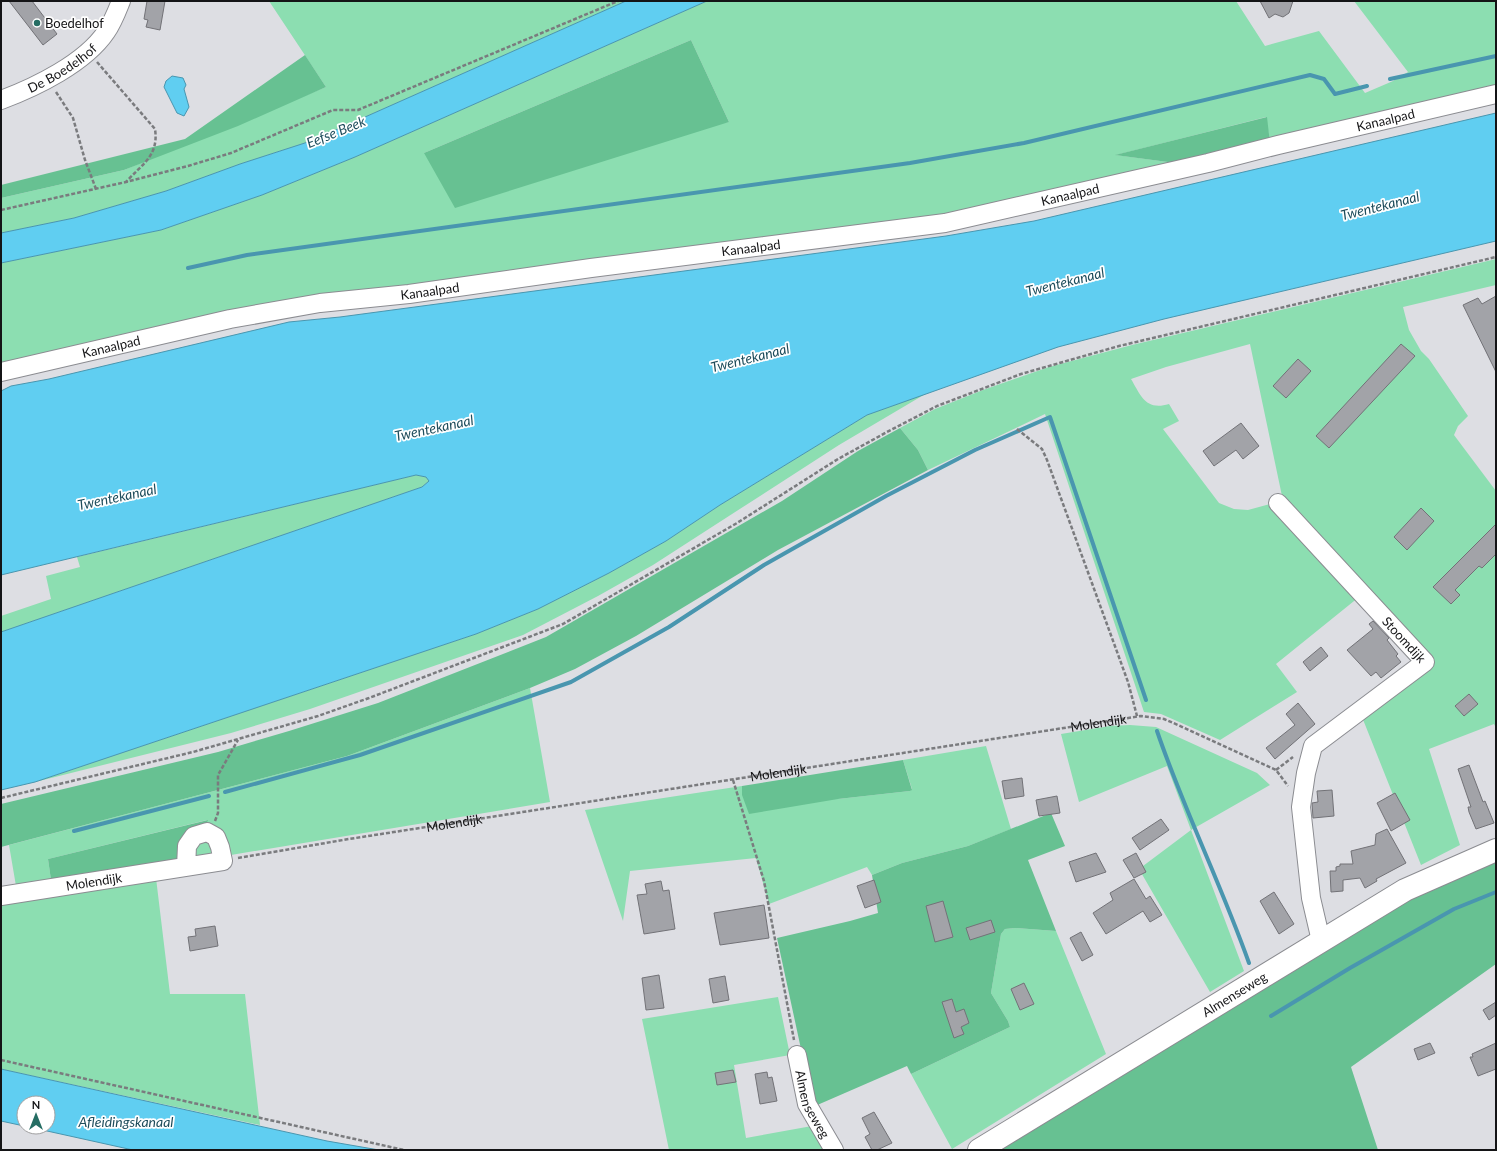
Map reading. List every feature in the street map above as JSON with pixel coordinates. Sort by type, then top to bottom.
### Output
[{"type":"main road","name":"Almenseweg","points":[[979,1150],[1405,890],[1496,850]]},
{"type":"street","name":"De Boedelhof","points":[[1,100],[31,88],[90,50],[106,32],[121,1]]},
{"type":"street","name":"Kanaalpad","points":[[1,372],[222,320],[320,303],[409,294],[613,265],[945,222],[1208,163],[1496,94]]},
{"type":"street","points":[[1208,163],[1219,170],[1496,105]]},
{"type":"street","name":"Stoomdijk","points":[[1278,503],[1425,662],[1313,746],[1306,772],[1301,807]]},
{"type":"street","points":[[1301,807],[1308,876],[1321,941]]},
{"type":"street","points":[[186,867],[187,846],[190,840],[198,834],[207,832],[212,834],[218,841],[223,861]]},
{"type":"street","name":"Molendijk","points":[[1,896],[223,861]]},
{"type":"street","name":"Almenseweg","points":[[797,1055],[807,1104],[834,1150]]},
{"type":"path","points":[[1,210],[126,182],[231,153],[334,110],[358,110],[618,1]]},
{"type":"path","points":[[90,50],[96,61],[155,129],[157,140],[152,156],[126,182]]},
{"type":"path","points":[[46,79],[73,118],[85,160],[96,189]]},
{"type":"path","points":[[1,798],[193,752],[238,739],[369,698],[563,624],[737,523],[838,459],[937,406],[1021,374],[1071,359],[1496,257]]},
{"type":"path","points":[[1017,429],[1021,434],[1042,449],[1056,481],[1080,552],[1119,655],[1137,716]]},
{"type":"path","name":"Molendijk","points":[[223,861],[349,839],[1137,716],[1164,719],[1276,770],[1301,807]]},
{"type":"path","points":[[207,832],[218,813],[218,775],[238,739]]},
{"type":"path","name":"Molendijk","points":[[733,780],[764,881],[797,1055]]},
{"type":"path","points":[[1,1060],[404,1150]]},
{"type":"green space","points":[[269,1],[626,1],[311,141],[240,164],[166,191],[74,218],[1,233],[1,198],[124,170],[326,87]]},
{"type":"green space","points":[[707,1],[1236,1],[1265,46],[1319,31],[1365,93],[1393,81],[1408,72],[1354,1],[1496,1],[1496,89],[1270,143],[1266,117],[1116,155],[1183,164],[970,211],[644,254],[1,367],[1,263],[161,230],[262,195],[355,157]],"holes":[[[691,40],[729,122],[424,153]]]},
{"type":"green space","points":[[691,40],[729,122],[455,208],[424,153]]},
{"type":"green space","points":[[305,55],[326,87],[238,126],[124,170],[1,198],[1,185],[185,139]]},
{"type":"green space","points":[[1267,117],[1270,143],[1183,164],[1115,155]]},
{"type":"green space","points":[[1496,259],[1496,285],[1403,307],[1409,330],[1421,351],[1429,359],[1468,416],[1458,426],[1454,435],[1496,491],[1496,728],[1494,724],[1429,749],[1460,845],[1421,865],[1362,717],[1431,662],[1282,496],[1250,344],[1166,367],[1131,379],[1141,396],[1150,404],[1161,406],[1169,404],[1179,421],[1163,429],[1219,503],[1234,509],[1248,510],[1270,504],[1359,597],[1276,664],[1297,692],[1220,740],[1161,714],[1144,712],[1045,414],[928,470],[918,450],[900,428],[935,409],[983,390],[1049,367],[1132,345]]},
{"type":"green space","points":[[927,393],[839,445],[653,565],[598,596],[523,635],[310,709],[231,733],[35,782],[476,634],[538,609],[609,573],[666,541],[720,505],[867,415]]},
{"type":"green space","points":[[900,428],[918,450],[928,470],[778,550],[636,636],[575,669],[530,688],[347,756],[1,847],[1,804],[218,752],[289,731],[378,703],[546,637],[782,501],[858,451]]},
{"type":"green space","points":[[416,475],[426,477],[429,481],[422,487],[1,632],[1,616],[51,599],[46,576],[80,567],[77,557]]},
{"type":"green space","points":[[530,688],[550,802],[225,856],[204,829],[207,820],[48,859],[51,880],[16,886],[9,845],[347,756]]},
{"type":"green space","points":[[1130,725],[1156,727],[1257,773],[1270,785],[1191,830],[1167,766],[1079,802],[1061,734],[1110,726]]},
{"type":"green space","points":[[986,746],[1011,829],[968,846],[902,863],[872,875],[867,867],[769,904],[756,858],[630,871],[623,921],[585,810],[742,786],[742,795],[838,799],[910,791],[912,789],[903,760]]},
{"type":"green space","points":[[903,760],[912,790],[910,791],[838,799],[749,814],[742,795],[742,786]]},
{"type":"green space","points":[[1051,813],[1065,846],[1028,860],[1056,931],[1015,928],[1005,929],[1001,934],[991,993],[1010,1027],[911,1074],[907,1066],[815,1106],[809,1086],[777,938],[878,913],[872,875],[902,863],[968,846]]},
{"type":"green space","points":[[208,820],[204,829],[174,862],[51,880],[48,859]]},
{"type":"green space","points":[[1191,830],[1244,971],[1210,992],[1139,869]]},
{"type":"green space","points":[[210,841],[213,852],[211,856],[197,858],[194,855],[195,843]]},
{"type":"green space","points":[[1496,857],[1496,964],[1351,1067],[1378,1150],[1000,1150],[1121,1072],[1400,902]]},
{"type":"green space","points":[[156,878],[170,994],[245,994],[260,1125],[1,1069],[1,902]]},
{"type":"green space","points":[[1015,928],[1056,931],[1106,1054],[952,1149],[911,1074],[1010,1027],[991,993],[1001,934],[1005,929]]},
{"type":"green space","points":[[778,997],[790,1055],[734,1065],[746,1138],[812,1126],[827,1150],[669,1150],[642,1019]]},
{"type":"water","name":"Eefse Beek","points":[[626,1],[707,1],[355,157],[262,195],[161,230],[1,263],[1,233],[74,218],[166,191],[240,164],[311,141]]},
{"type":"water","points":[[172,76],[183,78],[186,85],[184,89],[189,107],[184,116],[177,113],[164,87],[166,81]]},
{"type":"water","name":"Twentekanaal","points":[[1496,113],[1496,241],[1164,319],[1058,347],[867,415],[720,505],[666,541],[609,573],[538,609],[476,634],[35,782],[1,790],[1,632],[422,487],[429,481],[426,477],[416,475],[1,575],[1,391],[11,386],[49,379],[289,322],[340,317],[946,236],[1034,221]]},
{"type":"water","name":"Afleidingskanaal","points":[[1,1069],[327,1141],[379,1150],[133,1150],[56,1133],[56,1095],[16,1095],[16,1124],[1,1121]]},
{"type":"building","name":"Boedelhof","points":[[9,1],[32,1],[57,34],[43,45]]},
{"type":"building","points":[[147,1],[165,1],[160,30],[146,27],[148,20],[144,19]]},
{"type":"building","points":[[1260,1],[1293,1],[1289,13],[1283,17],[1275,14],[1269,18]]},
{"type":"building","points":[[1496,296],[1496,372],[1463,305],[1478,298],[1482,304]]},
{"type":"building","points":[[1401,344],[1415,356],[1329,448],[1316,436]]},
{"type":"building","points":[[1298,359],[1311,371],[1286,398],[1273,386]]},
{"type":"building","points":[[1241,423],[1259,446],[1243,459],[1236,450],[1214,466],[1203,451]]},
{"type":"building","points":[[1421,508],[1434,521],[1407,550],[1394,537]]},
{"type":"building","points":[[1496,524],[1496,554],[1482,568],[1479,566],[1455,590],[1460,595],[1451,604],[1433,587]]},
{"type":"building","points":[[1373,621],[1389,638],[1387,640],[1398,654],[1396,656],[1401,662],[1381,678],[1376,672],[1371,676],[1347,650],[1373,629],[1369,624]]},
{"type":"building","points":[[1321,647],[1328,656],[1310,671],[1303,662]]},
{"type":"building","points":[[1469,694],[1478,704],[1464,716],[1455,706]]},
{"type":"building","points":[[1298,703],[1315,724],[1275,759],[1266,748],[1295,725],[1286,714]]},
{"type":"building","points":[[1469,765],[1483,802],[1485,801],[1494,823],[1476,829],[1469,812],[1468,807],[1471,807],[1458,769]]},
{"type":"building","points":[[1022,778],[1024,796],[1005,799],[1002,781]]},
{"type":"building","points":[[1332,790],[1334,816],[1313,818],[1312,803],[1318,802],[1317,791]]},
{"type":"building","points":[[1395,793],[1410,820],[1391,831],[1377,803]]},
{"type":"building","points":[[1057,796],[1060,813],[1039,816],[1036,800]]},
{"type":"building","points":[[1161,819],[1169,830],[1140,850],[1132,838]]},
{"type":"building","points":[[1387,829],[1406,863],[1376,879],[1377,881],[1365,888],[1360,878],[1343,880],[1343,891],[1331,892],[1330,871],[1336,871],[1336,867],[1340,866],[1340,864],[1353,864],[1351,851],[1375,845],[1376,834]]},
{"type":"building","points":[[1096,853],[1106,872],[1076,882],[1069,862]]},
{"type":"building","points":[[1136,853],[1146,872],[1134,878],[1123,860]]},
{"type":"building","points":[[1134,879],[1146,899],[1150,896],[1162,915],[1150,922],[1143,911],[1106,934],[1093,913],[1113,900],[1110,893]]},
{"type":"building","points":[[874,880],[881,902],[865,908],[857,886]]},
{"type":"building","points":[[661,881],[663,891],[669,890],[675,929],[644,934],[637,895],[647,894],[645,884]]},
{"type":"building","points":[[1274,892],[1294,924],[1279,934],[1260,901]]},
{"type":"building","points":[[943,901],[953,937],[935,942],[926,906]]},
{"type":"building","points":[[764,905],[769,938],[720,945],[714,913]]},
{"type":"building","points":[[991,920],[995,932],[970,940],[966,928]]},
{"type":"building","points":[[215,926],[218,946],[190,951],[188,937],[196,936],[195,929]]},
{"type":"building","points":[[1081,932],[1093,955],[1082,961],[1070,938]]},
{"type":"building","points":[[659,975],[664,1008],[646,1010],[642,978]]},
{"type":"building","points":[[725,976],[729,1000],[713,1003],[709,979]]},
{"type":"building","points":[[1024,983],[1034,1004],[1020,1010],[1011,989]]},
{"type":"building","points":[[952,999],[956,1012],[964,1009],[969,1023],[961,1027],[964,1034],[954,1038],[942,1002]]},
{"type":"building","points":[[1496,1002],[1496,1015],[1489,1020],[1483,1010]]},
{"type":"building","points":[[1430,1043],[1435,1053],[1418,1060],[1414,1049]]},
{"type":"building","points":[[1496,1043],[1496,1069],[1478,1076],[1470,1057],[1473,1057],[1472,1054]]},
{"type":"building","points":[[733,1070],[736,1082],[717,1085],[715,1073]]},
{"type":"building","points":[[767,1072],[768,1078],[772,1077],[777,1101],[760,1104],[755,1074]]},
{"type":"building","points":[[874,1112],[892,1143],[877,1150],[872,1150],[865,1137],[870,1134],[862,1118]]},
{"type":"waterway","points":[[1390,79],[1496,56]]},
{"type":"waterway","points":[[188,268],[247,255],[910,163],[1024,143],[1310,75],[1324,79],[1335,94],[1367,86]]},
{"type":"waterway","points":[[225,792],[360,755],[571,682],[669,627],[764,565],[886,496],[975,450],[1050,417],[1146,700]]},
{"type":"waterway","points":[[1157,731],[1249,963]]},
{"type":"waterway","points":[[74,831],[209,796]]},
{"type":"waterway","points":[[1271,1016],[1350,968],[1454,909],[1496,892]]},
{"type":"place","name":"Boedelhof","points":[[37,23]]}]
